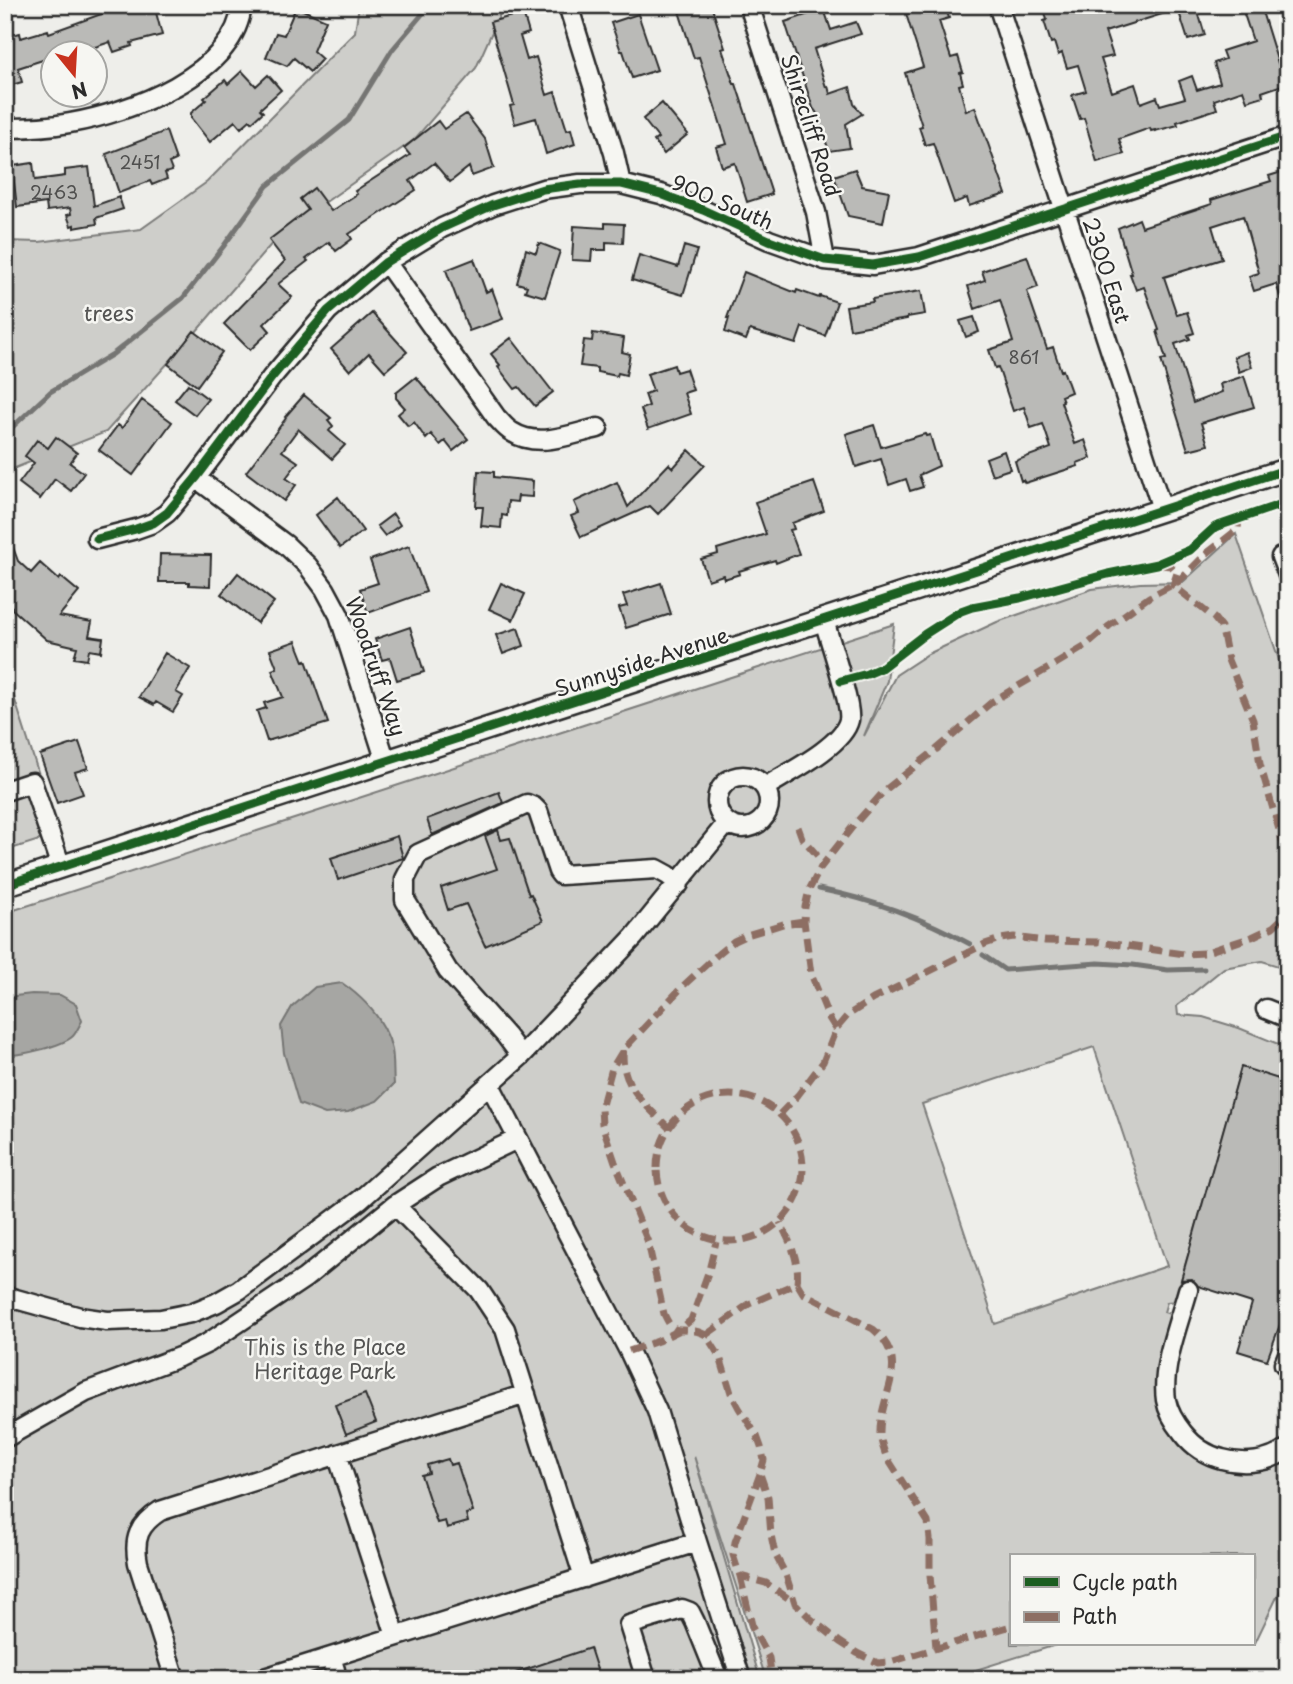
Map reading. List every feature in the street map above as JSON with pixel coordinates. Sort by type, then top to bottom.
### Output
[{"type":"main road","name":"Sunnyside Avenue","points":[[5,885],[1288,469]]},
{"type":"street","points":[[5,128],[44,127],[94,118],[169,90],[190,78],[222,49],[234,32],[242,5]]},
{"type":"street","points":[[568,5],[621,184]]},
{"type":"street","name":"Shirecliff Road","points":[[749,5],[816,212],[825,260]]},
{"type":"street","name":"2300 East","points":[[998,5],[1162,509]]},
{"type":"street","name":"900 South","points":[[97,539],[153,523],[167,513],[197,478],[272,377],[328,312],[386,262],[442,228],[493,205],[542,189],[580,184],[621,184],[661,194],[769,240],[825,260],[873,265],[919,257],[1288,136]]},
{"type":"street","points":[[386,262],[496,417],[511,432],[525,439],[545,441],[598,428]]},
{"type":"street","name":"Woodruff Way","points":[[197,478],[286,545],[308,566],[325,589],[339,615],[386,762]]},
{"type":"street","points":[[1282,557],[1288,575]]},
{"type":"street","points":[[765,787],[833,744],[844,732],[849,718],[847,698],[824,620]]},
{"type":"street","points":[[747,776],[758,780],[765,787],[769,799],[768,809],[761,822],[745,828],[732,826],[718,811],[718,792],[724,784],[747,776]]},
{"type":"street","points":[[5,791],[33,782],[61,867]]},
{"type":"street","points":[[521,1056],[448,971],[405,900],[405,879],[418,854],[527,804],[538,811],[561,875],[647,868],[657,869],[678,884]]},
{"type":"street","points":[[5,1296],[80,1317],[107,1321],[161,1319],[191,1313],[239,1290],[360,1200],[521,1056],[625,947],[727,823]]},
{"type":"street","points":[[1266,1009],[1288,1018]]},
{"type":"street","points":[[489,1085],[629,1351],[657,1411],[741,1679]]},
{"type":"street","points":[[5,1438],[86,1392],[179,1357],[208,1343],[305,1278],[395,1205],[438,1177],[517,1139]]},
{"type":"street","points":[[395,1205],[479,1290],[505,1329],[584,1577]]},
{"type":"street","points":[[1188,1290],[1166,1371],[1166,1400],[1174,1422],[1189,1441],[1210,1456],[1234,1463],[1262,1461],[1288,1448]]},
{"type":"street","points":[[1288,1354],[1284,1364],[1288,1365]]},
{"type":"street","points":[[175,1679],[135,1549],[141,1528],[148,1518],[160,1511],[526,1394]]},
{"type":"street","points":[[337,1454],[396,1636]]},
{"type":"street","points":[[261,1679],[697,1542]]},
{"type":"street","points":[[646,1679],[628,1625],[682,1609],[690,1612],[718,1679]]},
{"type":"street","points":[[331,1657],[335,1670],[334,1679]]},
{"type":"green space","name":"trees","points":[[359,5],[504,5],[476,68],[414,140],[280,234],[106,432],[5,472],[5,241],[39,242],[141,229],[207,182],[355,32]]},
{"type":"green space","name":"This is the Place Heritage Park","points":[[1236,534],[1288,686],[1288,781],[1278,784],[1288,813],[1288,969],[1262,961],[1224,968],[1177,1006],[1178,1015],[1203,1017],[1288,1048],[1288,1082],[1241,1068],[1181,1280],[1185,1289],[1178,1301],[1167,1302],[1164,1312],[1170,1314],[1175,1323],[1163,1390],[1206,1461],[1288,1457],[1288,1574],[1255,1643],[1254,1554],[1010,1554],[1010,1646],[1053,1646],[947,1679],[766,1679],[694,1456],[760,1679],[5,1679],[5,913],[894,624],[887,681],[864,736],[896,675],[928,654],[997,622],[1092,589],[1140,583],[1183,582]],"holes":[[[1094,1047],[1167,1266],[995,1324],[922,1104]]]},
{"type":"green space","points":[[5,669],[58,834],[5,851]]},
{"type":"shaded area","points":[[342,983],[367,1004],[385,1030],[392,1050],[394,1084],[377,1101],[348,1112],[325,1114],[299,1104],[284,1053],[281,1026],[292,1007],[315,987]]},
{"type":"shaded area","points":[[32,994],[60,995],[76,1004],[82,1021],[68,1040],[30,1052],[5,1055],[5,1000]]},
{"type":"building","points":[[126,5],[154,5],[162,35],[131,43],[132,46],[114,52],[108,38],[38,38],[38,62],[18,68],[22,82],[5,87],[5,37],[20,33],[21,38],[48,30],[49,33]]},
{"type":"building","points":[[677,5],[711,5],[725,48],[722,49],[772,194],[747,202],[735,163],[722,167],[716,147],[727,144],[699,57],[694,58]]},
{"type":"building","points":[[933,5],[945,5],[949,18],[939,21],[951,58],[958,56],[963,72],[960,73],[963,84],[959,85],[966,111],[975,107],[1006,194],[969,206],[967,198],[954,203],[933,143],[925,145],[919,127],[922,126],[905,73],[923,67],[906,14]]},
{"type":"building","points":[[1066,5],[1196,5],[1205,35],[1188,40],[1178,9],[1105,32],[1113,56],[1101,59],[1112,92],[1135,84],[1141,103],[1157,97],[1160,105],[1185,98],[1179,81],[1192,76],[1197,90],[1220,83],[1214,63],[1225,59],[1222,51],[1253,41],[1241,5],[1260,5],[1278,63],[1288,60],[1288,83],[1262,92],[1263,96],[1247,101],[1243,90],[1214,100],[1217,109],[1177,122],[1178,125],[1155,131],[1150,128],[1119,139],[1124,154],[1097,162],[1084,118],[1080,119],[1072,95],[1086,91],[1078,65],[1067,68],[1062,53],[1058,55],[1054,42],[1051,43],[1044,21],[1047,20],[1045,12]]},
{"type":"building","points":[[296,7],[326,20],[313,51],[322,59],[310,72],[294,58],[287,66],[266,57],[276,33],[284,35]]},
{"type":"building","points":[[824,9],[831,30],[856,22],[861,34],[814,49],[830,94],[850,87],[854,104],[862,114],[846,124],[850,148],[829,151],[785,22]]},
{"type":"building","points":[[523,13],[529,33],[520,36],[527,60],[536,57],[547,95],[555,92],[567,130],[571,129],[575,144],[546,154],[536,118],[515,124],[510,106],[514,105],[490,22]]},
{"type":"building","points":[[638,14],[657,70],[632,78],[611,23]]},
{"type":"building","points":[[242,71],[256,86],[268,75],[281,90],[260,109],[263,112],[252,122],[250,120],[241,128],[235,121],[210,142],[191,118],[191,113],[225,80],[228,84]]},
{"type":"building","points":[[662,103],[688,134],[664,154],[654,141],[658,138],[643,119]]},
{"type":"building","points":[[466,114],[485,139],[494,168],[472,176],[469,167],[450,182],[434,163],[410,181],[416,190],[349,234],[352,239],[336,251],[329,242],[278,284],[292,297],[264,324],[270,331],[250,350],[224,324],[285,261],[269,240],[308,210],[300,199],[314,188],[331,211],[357,194],[355,191],[410,155],[404,148],[438,121],[444,129]]},
{"type":"building","points":[[166,131],[176,160],[169,163],[172,171],[165,173],[167,179],[152,185],[150,181],[119,193],[106,154]]},
{"type":"building","points":[[33,163],[35,180],[65,176],[65,170],[89,167],[94,206],[119,197],[123,209],[96,218],[97,224],[74,228],[67,215],[71,214],[70,208],[47,211],[46,203],[17,207],[12,166]]},
{"type":"building","points":[[855,169],[862,186],[889,191],[883,223],[848,216],[834,176]]},
{"type":"building","points":[[1288,170],[1288,313],[1276,284],[1254,291],[1249,276],[1259,273],[1243,216],[1212,226],[1222,259],[1164,277],[1177,315],[1187,312],[1194,333],[1188,335],[1190,339],[1175,344],[1193,403],[1222,392],[1220,384],[1244,376],[1254,407],[1201,423],[1208,445],[1188,450],[1161,360],[1166,359],[1157,331],[1159,330],[1144,287],[1136,290],[1118,228],[1139,219],[1142,227],[1212,204],[1211,200],[1271,181],[1269,176]]},
{"type":"building","points":[[605,223],[624,224],[623,243],[606,242],[606,250],[592,250],[591,261],[572,260],[574,226],[605,228]]},
{"type":"building","points":[[539,243],[560,251],[545,297],[525,291],[527,286],[517,283],[526,249],[536,253]]},
{"type":"building","points":[[684,246],[697,250],[683,295],[632,280],[639,255],[678,267]]},
{"type":"building","points":[[1027,256],[1038,287],[1027,291],[1047,349],[1053,347],[1071,392],[1061,396],[1061,402],[1075,444],[1085,440],[1091,458],[1077,463],[1078,466],[1025,483],[1021,481],[1015,461],[1051,448],[1043,424],[1031,428],[1024,407],[1013,411],[998,367],[995,368],[989,350],[1013,342],[1000,300],[975,309],[968,286],[985,280],[982,271]]},
{"type":"building","points":[[474,259],[486,292],[492,289],[503,319],[469,331],[446,270]]},
{"type":"building","points":[[744,272],[796,293],[797,290],[837,302],[825,336],[802,327],[796,344],[750,330],[746,340],[725,332],[727,318]]},
{"type":"building","points":[[921,291],[925,314],[850,329],[846,306]]},
{"type":"building","points":[[372,313],[407,352],[385,371],[369,353],[350,371],[331,349]]},
{"type":"building","points":[[974,317],[979,332],[966,337],[960,321]]},
{"type":"building","points":[[194,331],[222,352],[197,386],[168,364]]},
{"type":"building","points":[[593,333],[624,338],[622,352],[630,354],[626,375],[618,373],[617,376],[597,372],[597,368],[580,366],[584,340],[592,341]]},
{"type":"building","points":[[511,338],[553,392],[535,406],[519,387],[515,389],[491,354]]},
{"type":"building","points":[[1247,352],[1252,367],[1239,372],[1234,357]]},
{"type":"building","points":[[674,365],[676,372],[686,369],[693,390],[684,393],[691,414],[648,429],[641,409],[649,406],[645,394],[653,391],[647,374]]},
{"type":"building","points":[[416,377],[468,439],[453,451],[445,441],[440,445],[431,434],[426,439],[414,422],[408,426],[398,414],[405,408],[396,398],[396,393]]},
{"type":"building","points":[[188,384],[208,399],[195,415],[175,400]]},
{"type":"building","points":[[304,395],[331,418],[328,420],[333,426],[329,431],[345,445],[332,459],[298,429],[282,451],[298,462],[286,478],[296,485],[284,501],[246,472]]},
{"type":"building","points":[[142,400],[172,422],[133,475],[99,450],[118,425],[122,428]]},
{"type":"building","points":[[874,425],[881,447],[925,434],[930,435],[939,466],[919,475],[923,487],[910,491],[906,479],[889,485],[881,459],[856,467],[846,434]]},
{"type":"building","points":[[56,437],[77,453],[70,463],[84,473],[71,491],[55,479],[40,499],[19,483],[34,463],[25,456],[37,440],[48,448]]},
{"type":"building","points":[[689,450],[705,465],[658,514],[650,506],[581,537],[571,516],[579,513],[574,502],[617,482],[628,507],[669,464],[673,468]]},
{"type":"building","points":[[1004,451],[1010,469],[992,475],[986,458]]},
{"type":"building","points":[[478,471],[494,472],[494,477],[533,481],[532,497],[518,496],[517,502],[508,501],[507,516],[502,515],[501,528],[481,526],[483,507],[476,507]]},
{"type":"building","points":[[814,482],[824,511],[792,523],[794,529],[790,530],[799,554],[776,563],[775,560],[739,571],[740,574],[724,579],[723,575],[708,580],[701,559],[718,554],[717,549],[766,534],[755,502]]},
{"type":"building","points":[[338,497],[363,531],[340,548],[316,515]]},
{"type":"building","points":[[393,514],[400,525],[385,536],[377,526]]},
{"type":"building","points":[[5,531],[18,561],[31,573],[40,563],[59,580],[61,577],[79,592],[59,616],[92,622],[89,636],[103,638],[101,652],[89,650],[87,660],[74,658],[77,647],[47,640],[11,608],[8,603],[10,600],[5,597]]},
{"type":"building","points":[[409,546],[426,592],[368,613],[360,589],[378,583],[370,560]]},
{"type":"building","points":[[160,554],[211,555],[210,586],[189,585],[189,582],[159,582]]},
{"type":"building","points":[[238,573],[274,602],[257,623],[221,594]]},
{"type":"building","points":[[501,583],[525,594],[513,620],[489,609]]},
{"type":"building","points":[[661,583],[671,614],[626,628],[619,608],[627,606],[623,595]]},
{"type":"building","points":[[410,627],[424,672],[397,680],[390,658],[382,660],[375,639]]},
{"type":"building","points":[[518,628],[524,646],[503,654],[496,635]]},
{"type":"building","points":[[296,641],[304,661],[306,660],[328,723],[267,741],[257,711],[266,708],[264,703],[283,697],[272,670],[277,668],[270,650]]},
{"type":"building","points":[[165,653],[190,668],[176,692],[183,696],[173,712],[156,702],[154,705],[139,697]]},
{"type":"building","points":[[79,742],[88,768],[75,772],[83,794],[57,803],[40,755]]},
{"type":"building","points":[[499,792],[503,803],[432,835],[427,819]]},
{"type":"building","points":[[498,830],[501,840],[510,838],[529,895],[531,894],[543,921],[485,946],[466,904],[448,910],[441,888],[497,869],[485,836]]},
{"type":"building","points":[[397,836],[403,858],[338,880],[331,858]]},
{"type":"building","points":[[1241,1067],[1288,1082],[1288,1312],[1285,1311],[1267,1360],[1238,1351],[1252,1303],[1198,1286],[1192,1279],[1181,1280]]},
{"type":"building","points":[[365,1394],[376,1422],[346,1434],[335,1405]]},
{"type":"building","points":[[448,1459],[450,1465],[457,1463],[473,1512],[466,1514],[468,1522],[447,1528],[445,1521],[437,1523],[421,1475],[429,1473],[427,1465]]},
{"type":"building","points":[[590,1648],[600,1679],[505,1679],[506,1676]]},
{"type":"waterway","points":[[5,434],[50,392],[113,354],[183,298],[267,186],[349,120],[392,50],[430,5]]},
{"type":"waterway","points":[[819,889],[859,898],[897,911],[970,944]]},
{"type":"waterway","points":[[983,955],[1005,970],[1098,963],[1168,970],[1204,969]]},
{"type":"marked path","points":[[836,1029],[811,974],[804,921],[805,907],[809,890],[821,867],[854,825],[885,790],[993,701],[1086,646],[1149,597],[1178,582],[1206,554],[1238,529],[1239,519]]},
{"type":"marked path","points":[[1160,565],[1171,566],[1177,573],[1173,585],[1214,618],[1221,627],[1228,660],[1253,720],[1260,764],[1288,861]]},
{"type":"marked path","points":[[798,827],[802,838],[824,863]]},
{"type":"marked path","points":[[780,1114],[823,1062],[836,1029],[848,1015],[873,999],[985,944],[1014,937],[1045,941],[1099,942],[1184,954],[1204,953],[1252,937],[1273,927],[1288,913]]},
{"type":"marked path","points":[[804,921],[783,924],[734,941],[684,985],[623,1050],[612,1068],[601,1109],[602,1124],[648,1242],[664,1314],[673,1328],[706,1335],[720,1357],[731,1393],[757,1436],[764,1460],[760,1474],[768,1497],[775,1554],[786,1575],[795,1603],[840,1642],[878,1663],[890,1662],[1010,1626]]},
{"type":"marked path","points":[[623,1050],[624,1067],[630,1085],[669,1128]]},
{"type":"marked path","points":[[730,1095],[758,1100],[782,1116],[798,1140],[803,1168],[798,1196],[782,1220],[758,1236],[730,1241],[702,1236],[678,1220],[662,1196],[657,1168],[662,1140],[678,1116],[702,1100],[730,1095]]},
{"type":"marked path","points":[[706,1335],[749,1304],[797,1283],[796,1259],[780,1222]]},
{"type":"marked path","points":[[629,1351],[658,1341],[678,1331],[691,1320],[716,1242]]},
{"type":"marked path","points":[[797,1283],[803,1293],[873,1329],[885,1342],[891,1354],[893,1366],[881,1419],[880,1437],[886,1456],[928,1522],[936,1648]]},
{"type":"marked path","points":[[760,1474],[735,1542],[733,1555],[740,1576],[766,1583],[795,1603]]},
{"type":"marked path","points":[[740,1576],[753,1629],[769,1658],[772,1679]]},
{"type":"cycle path","points":[[97,539],[153,523],[167,513],[272,377],[328,311],[386,262],[442,228],[493,205],[543,189],[580,184],[621,184],[661,194],[769,240],[825,260],[873,265],[919,257],[1288,136]]},
{"type":"cycle path","points":[[5,885],[1288,469]]},
{"type":"cycle path","points":[[841,681],[881,668],[925,634],[961,611],[1157,564],[1190,550],[1215,527],[1288,502]]}]
